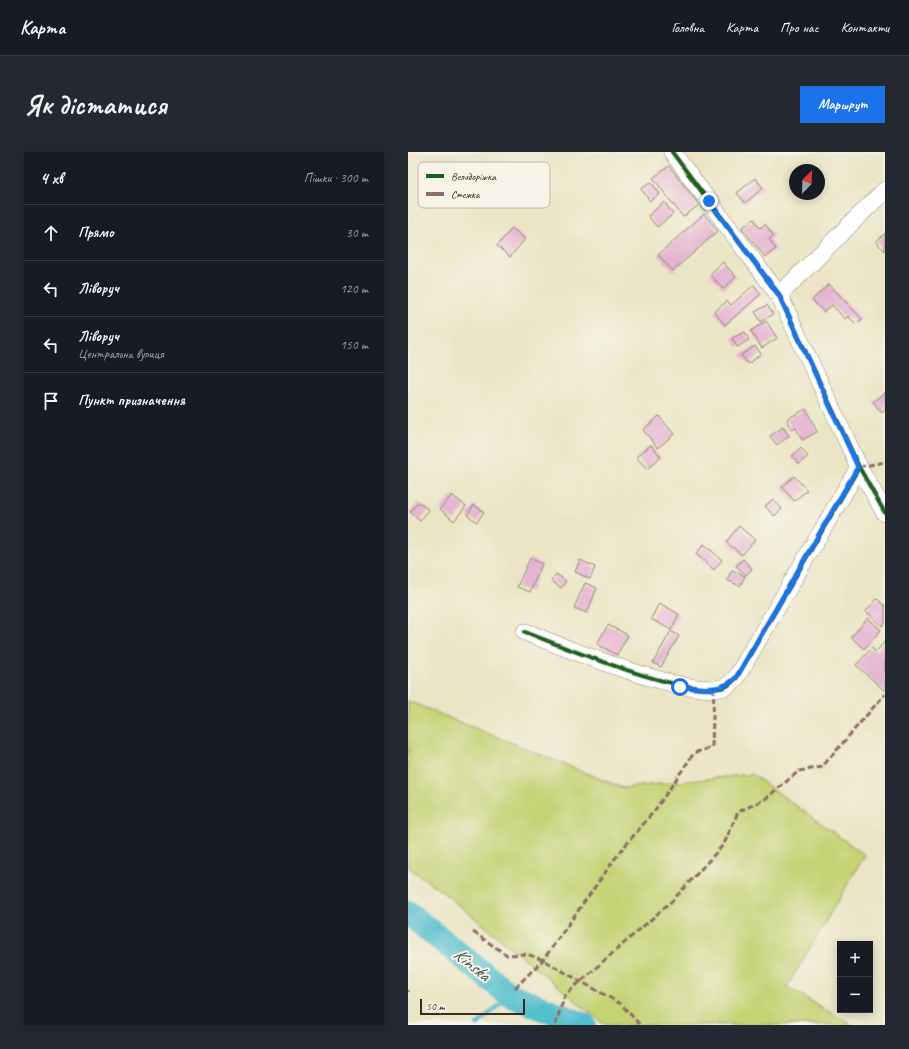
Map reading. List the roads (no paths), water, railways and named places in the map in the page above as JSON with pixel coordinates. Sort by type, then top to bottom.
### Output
[{"type":"street","points":[[672,152],[779,295],[858,467],[885,513]]},
{"type":"street","points":[[779,295],[885,190]]},
{"type":"street","points":[[525,632],[610,664],[680,687],[714,689],[727,686],[736,678],[858,467]]},
{"type":"waterway","name":"Kinska","points":[[408,913],[510,995],[584,1025]]},
{"type":"waterway","points":[[477,1025],[510,995]]}]
